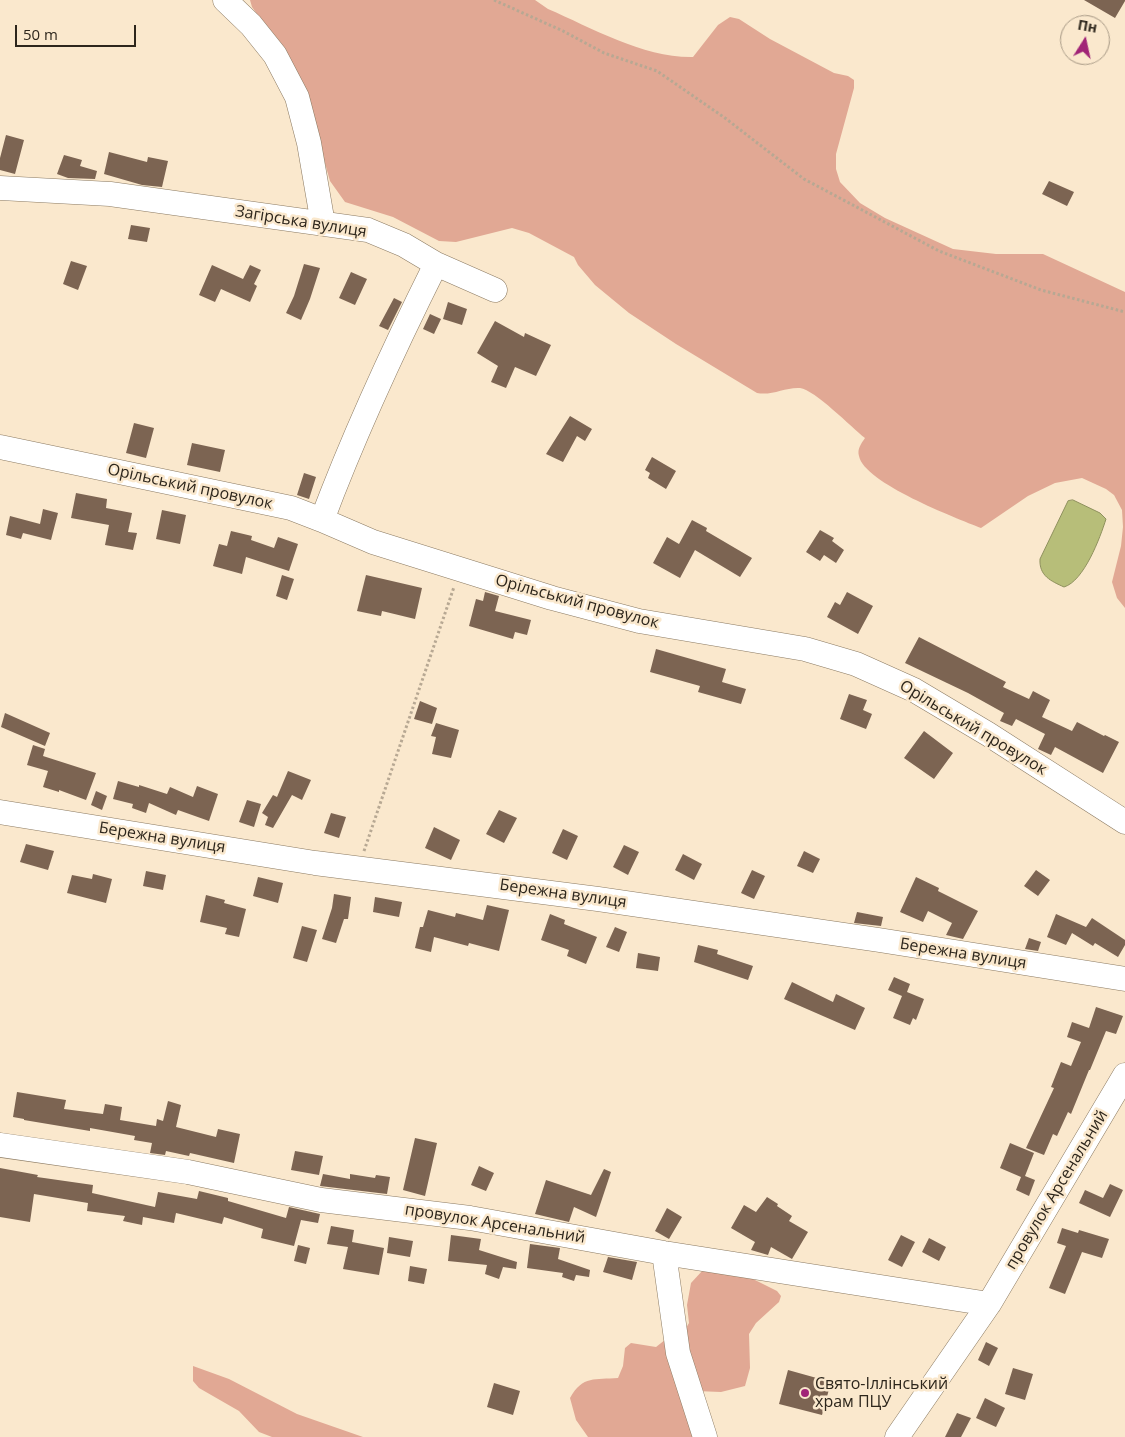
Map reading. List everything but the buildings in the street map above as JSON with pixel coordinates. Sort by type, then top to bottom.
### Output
[{"type":"street","points":[[225,0],[251,25],[275,55],[297,96],[309,143],[323,224]]},
{"type":"street","name":"Загірська вулиця","points":[[0,188],[110,194],[368,230],[404,244],[436,264],[495,290]]},
{"type":"street","points":[[322,520],[343,463],[382,373],[436,264]]},
{"type":"street","name":"Орільський провулок","points":[[0,446],[291,508],[373,542],[552,598],[638,621],[804,649],[856,664],[914,690],[988,734],[1125,822]]},
{"type":"street","name":"Бережна вулиця","points":[[0,812],[305,861],[608,900],[1125,979]]},
{"type":"street","name":"провулок Арсенальний","points":[[897,1437],[989,1304],[1125,1076]]},
{"type":"street","name":"провулок Арсенальний","points":[[0,1145],[188,1172],[321,1200],[470,1218],[664,1253],[989,1304]]},
{"type":"street","points":[[664,1253],[678,1353],[705,1437]]},
{"type":"path","points":[[494,0],[563,31],[604,53],[657,72],[725,118],[804,179],[939,251],[1041,290],[1125,312]]},
{"type":"path","points":[[359,868],[460,570]]},
{"type":"shaded area","points":[[250,0],[535,0],[548,9],[600,33],[637,47],[656,53],[693,57],[718,25],[730,17],[739,19],[770,39],[834,73],[848,76],[854,80],[854,88],[836,154],[836,169],[840,182],[860,203],[885,218],[953,249],[996,254],[1043,254],[1125,292],[1125,608],[1117,598],[1112,582],[1121,546],[1122,510],[1114,495],[1106,489],[1082,478],[1055,483],[1028,496],[981,528],[912,498],[877,477],[865,466],[859,456],[859,449],[865,438],[815,395],[800,388],[763,394],[757,393],[629,313],[595,285],[578,265],[574,257],[529,233],[512,228],[456,242],[439,241],[393,217],[345,202],[330,181],[305,93],[286,55],[252,7]]},
{"type":"shaded area","points":[[1073,500],[1100,513],[1106,519],[1100,537],[1084,568],[1078,577],[1064,587],[1050,580],[1044,574],[1040,565],[1040,559],[1068,501]]},
{"type":"shaded area","points":[[703,1270],[747,1276],[777,1291],[781,1296],[779,1302],[756,1323],[749,1334],[750,1368],[745,1386],[721,1392],[696,1391],[696,1437],[588,1437],[576,1420],[570,1398],[580,1385],[585,1382],[596,1379],[618,1378],[623,1366],[625,1348],[631,1343],[656,1347],[670,1336],[686,1328],[689,1323],[687,1305],[691,1283]]},
{"type":"shaded area","points":[[193,1366],[229,1379],[297,1414],[363,1437],[272,1437],[259,1432],[239,1411],[199,1388],[193,1381]]},
{"type":"place","name":"Свято-Іллінський храм ПЦУ","points":[[805,1393]]}]
